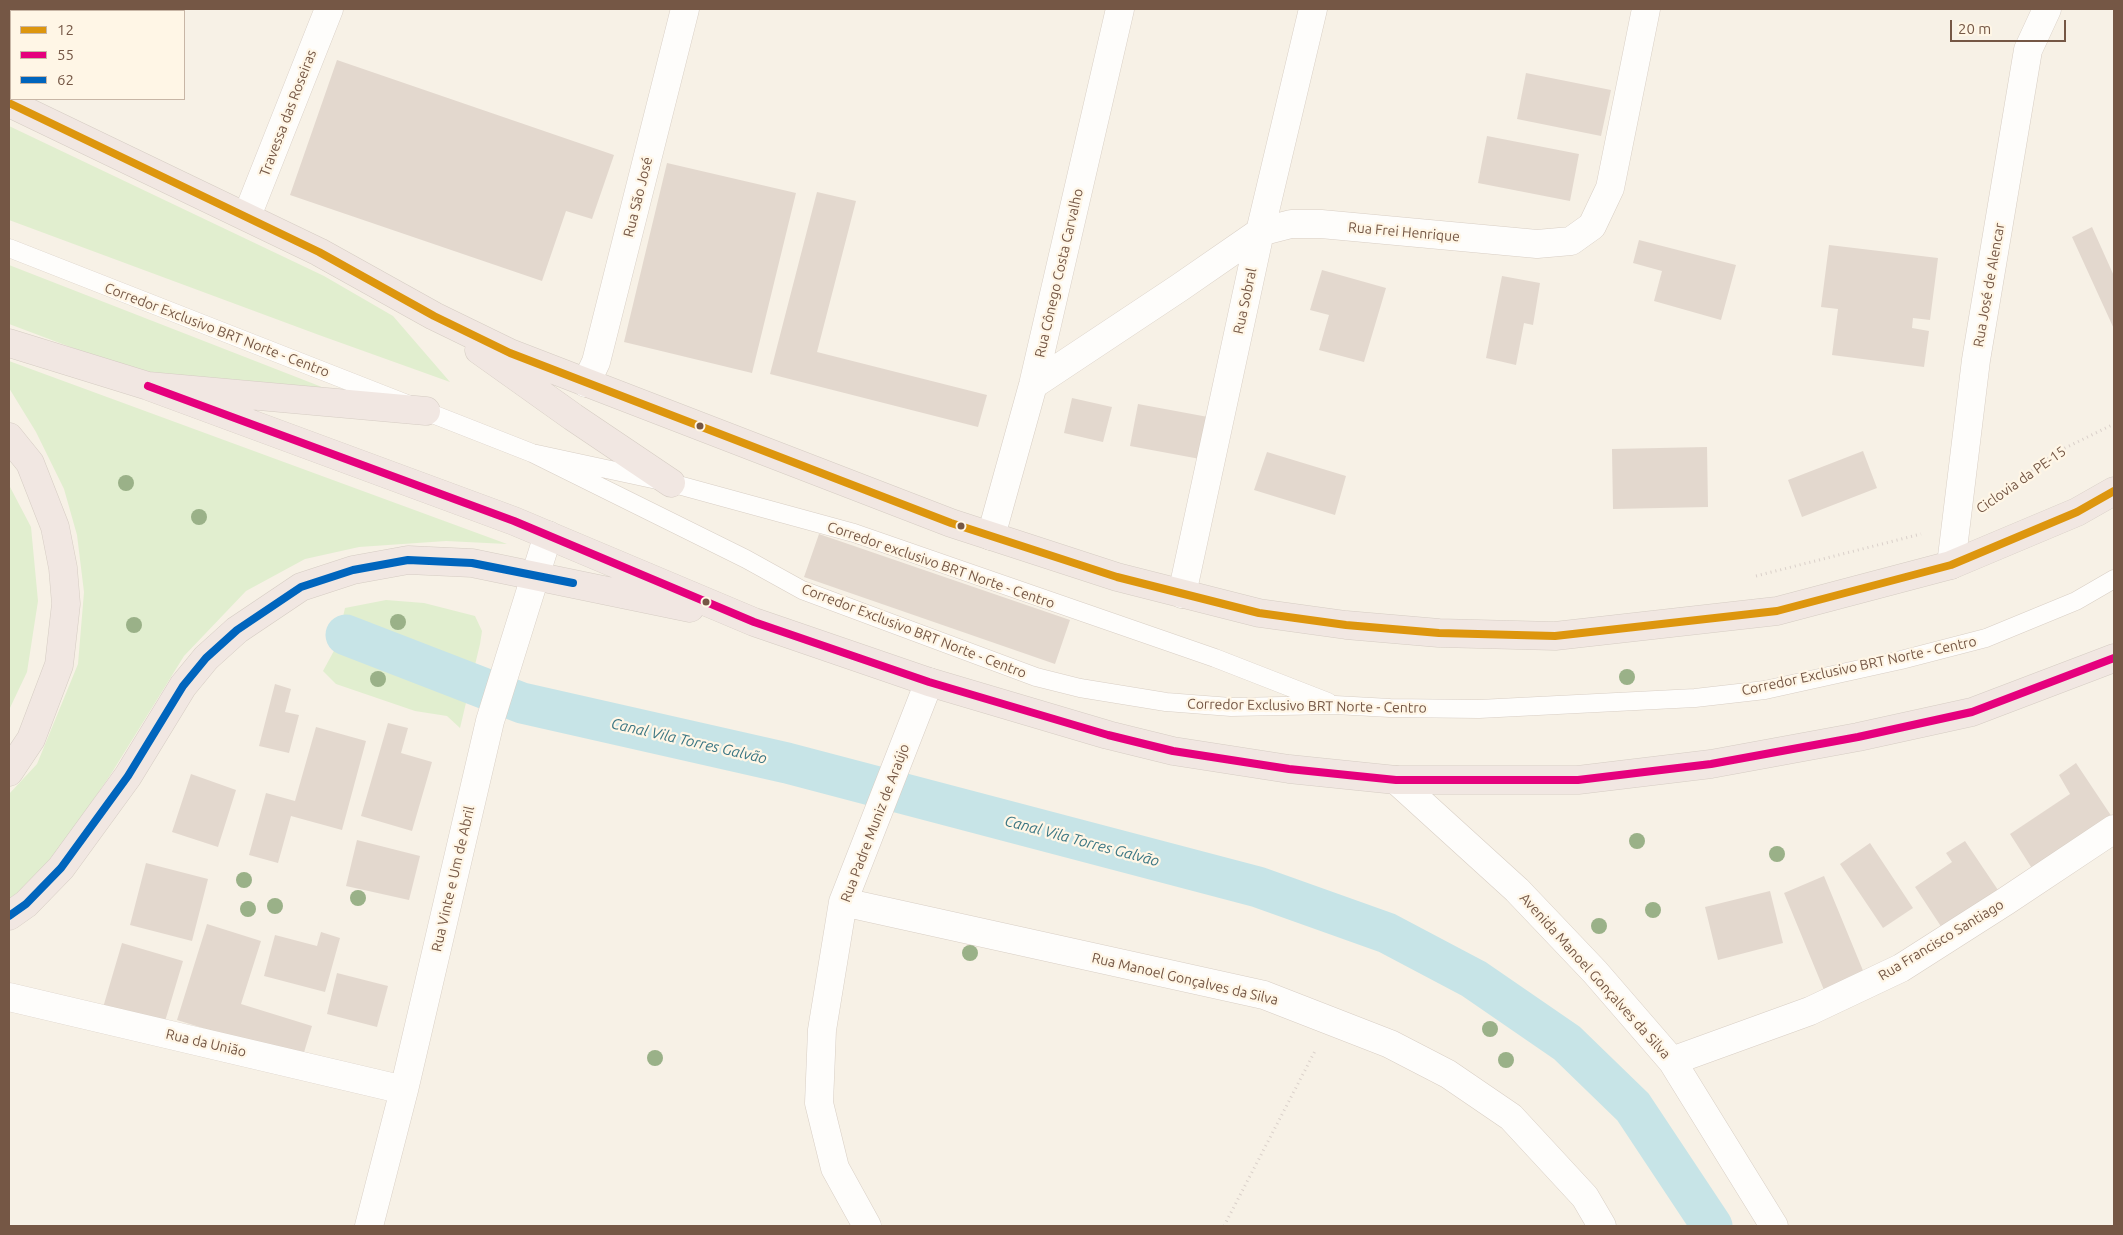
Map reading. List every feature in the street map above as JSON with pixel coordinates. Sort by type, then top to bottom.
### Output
[{"type":"highway","points":[[9,103],[247,216],[319,252],[434,316],[510,353],[951,523],[1117,577],[1260,614],[1346,625],[1439,632],[1554,636],[1776,611],[1951,565],[2077,512],[2114,491]]},
{"type":"highway","points":[[434,316],[503,369],[671,483]]},
{"type":"highway","points":[[9,343],[148,386],[548,535],[754,622],[929,682],[1108,735],[1173,751],[1289,769],[1396,780],[1578,780],[1711,764],[1858,737],[1972,712],[2114,658]]},
{"type":"highway","points":[[148,386],[426,411]]},
{"type":"highway","points":[[9,437],[30,463],[55,527],[66,604],[58,665],[31,739],[9,772]]},
{"type":"highway","points":[[9,916],[26,904],[61,868],[128,776],[183,686],[206,658],[237,630],[301,587],[353,570],[408,560],[472,563],[754,622]]},
{"type":"street","name":"Travessa das Roseiras","points":[[247,216],[329,9]]},
{"type":"street","name":"Rua São José","points":[[586,383],[596,362],[685,9]]},
{"type":"street","name":"Rua Cônego Costa Carvalho","points":[[991,536],[1033,385],[1120,9]]},
{"type":"street","name":"Rua Sobral","points":[[1182,594],[1260,232],[1313,9]]},
{"type":"street","name":"Rua Frei Henrique","points":[[1033,385],[1260,232],[1291,224],[1321,224],[1536,244],[1571,241],[1592,226],[1610,188],[1646,9]]},
{"type":"street","name":"Rua José de Alencar","points":[[1951,565],[1976,360],[2028,50],[2047,9]]},
{"type":"street","name":"Rua Vinte e Um de Abril","points":[[369,1226],[404,1090],[490,721],[548,535]]},
{"type":"street","name":"Rua Padre Muniz de Araújo","points":[[867,1226],[835,1168],[819,1103],[822,1030],[843,902],[929,682]]},
{"type":"street","name":"Avenida Manoel Gonçalves da Silva","points":[[1396,780],[1517,890],[1595,972],[1672,1061],[1774,1226]]},
{"type":"street","name":"Rua Francisco Santiago","points":[[1672,1061],[1810,1011],[1901,968],[2006,902],[2114,829]]},
{"type":"street","name":"Rua Manoel Gonçalves da Silva","points":[[843,902],[1264,995],[1390,1044],[1440,1070],[1510,1117],[1584,1197],[1602,1226]]},
{"type":"street","name":"Rua da União","points":[[9,997],[404,1090]]},
{"type":"lane","name":"Corredor Exclusivo BRT Norte - Centro","points":[[9,248],[426,411]]},
{"type":"lane","name":"Corredor exclusivo BRT Norte - Centro","points":[[426,411],[532,453],[671,483],[854,533],[1215,658],[1335,705]]},
{"type":"lane","name":"Corredor Exclusivo BRT Norte - Centro","points":[[532,453],[746,559],[802,590],[1036,677],[1088,689],[1166,702],[1231,707],[1335,705],[1390,708],[1478,708],[1694,698],[1765,690],[1901,660],[1986,638],[2076,601],[2114,580]]},
{"type":"path","name":"Ciclovia da PE-15","points":[[1956,526],[2059,450],[2114,424]]},
{"type":"path","points":[[1224,1226],[1330,1021]]},
{"type":"green space","points":[[9,126],[324,276],[393,316],[450,382],[9,220]]},
{"type":"green space","points":[[9,265],[327,389],[153,378],[9,324]]},
{"type":"green space","points":[[9,361],[507,544],[446,541],[359,547],[305,559],[246,591],[184,656],[111,774],[25,899],[9,908],[9,794],[37,764],[78,664],[84,592],[77,535],[64,489],[36,432],[9,388]]},
{"type":"green space","points":[[9,485],[31,527],[38,601],[27,672],[9,710]]},
{"type":"green space","points":[[386,600],[424,603],[475,616],[482,631],[460,728],[447,716],[415,711],[336,684],[323,671],[336,647],[345,608]]},
{"type":"building","points":[[337,60],[614,155],[592,219],[566,211],[542,281],[290,195]]},
{"type":"building","points":[[1526,73],[1611,90],[1601,136],[1517,119]]},
{"type":"building","points":[[1487,136],[1579,154],[1570,201],[1478,183]]},
{"type":"building","points":[[667,163],[796,193],[752,373],[624,342]]},
{"type":"building","points":[[817,192],[856,201],[817,352],[987,395],[978,427],[770,374]]},
{"type":"building","points":[[2092,227],[2114,276],[2114,329],[2072,237]]},
{"type":"building","points":[[1639,240],[1736,265],[1721,320],[1654,301],[1662,271],[1633,263]]},
{"type":"building","points":[[1829,245],[1938,258],[1930,320],[1913,318],[1912,328],[1929,331],[1924,367],[1832,355],[1838,309],[1821,307]]},
{"type":"building","points":[[1322,270],[1386,288],[1364,362],[1319,350],[1329,315],[1310,310]]},
{"type":"building","points":[[1502,276],[1540,283],[1533,325],[1524,323],[1516,365],[1486,358]]},
{"type":"building","points":[[1072,398],[1112,407],[1103,442],[1064,433]]},
{"type":"building","points":[[1138,404],[1208,417],[1200,459],[1130,446]]},
{"type":"building","points":[[1707,447],[1708,507],[1613,509],[1612,449]]},
{"type":"building","points":[[1863,451],[1877,488],[1802,517],[1788,480]]},
{"type":"building","points":[[1267,452],[1346,476],[1335,515],[1254,490]]},
{"type":"building","points":[[819,534],[1070,620],[1055,664],[804,577]]},
{"type":"building","points":[[275,684],[291,689],[285,712],[299,715],[289,753],[259,746]]},
{"type":"building","points":[[388,723],[408,728],[401,753],[432,762],[412,831],[361,816]]},
{"type":"building","points":[[316,727],[366,741],[342,830],[291,816],[278,863],[249,855],[266,793],[295,801]]},
{"type":"building","points":[[2076,763],[2112,817],[2033,870],[2010,834],[2070,794],[2059,775]]},
{"type":"building","points":[[191,774],[236,790],[218,847],[172,832]]},
{"type":"building","points":[[357,840],[420,856],[409,900],[346,886]]},
{"type":"building","points":[[1965,841],[2000,893],[1944,931],[1915,887],[1952,862],[1946,853]]},
{"type":"building","points":[[1870,843],[1913,908],[1883,928],[1840,864]]},
{"type":"building","points":[[146,863],[208,879],[192,941],[130,925]]},
{"type":"building","points":[[1824,876],[1864,973],[1824,990],[1784,893]]},
{"type":"building","points":[[1770,891],[1783,943],[1718,960],[1705,907]]},
{"type":"building","points":[[207,924],[261,941],[241,1004],[312,1026],[302,1059],[177,1020]]},
{"type":"building","points":[[321,932],[340,938],[325,992],[264,976],[275,935],[317,946]]},
{"type":"building","points":[[122,943],[183,961],[163,1028],[102,1011]]},
{"type":"building","points":[[337,973],[388,986],[377,1027],[327,1014]]},
{"type":"waterway","name":"Canal Vila Torres Galvão","points":[[346,635],[522,703],[787,763],[1258,887],[1387,933],[1474,979],[1567,1043],[1633,1107],[1712,1226]]},
{"type":"transit line","name":"12","points":[[9,103],[319,252],[434,316],[510,353],[951,523],[1117,577],[1259,613],[1346,625],[1439,633],[1555,636],[1777,611],[1951,565],[2077,512],[2114,491]]},
{"type":"transit line","name":"55","points":[[148,386],[514,521],[754,622],[929,682],[1108,735],[1173,751],[1289,769],[1396,780],[1578,780],[1711,764],[1858,737],[1972,712],[2114,658]]},
{"type":"transit line","name":"62","points":[[9,916],[26,904],[61,868],[128,776],[183,686],[206,658],[237,630],[301,587],[353,570],[408,560],[472,563],[573,583]]}]
